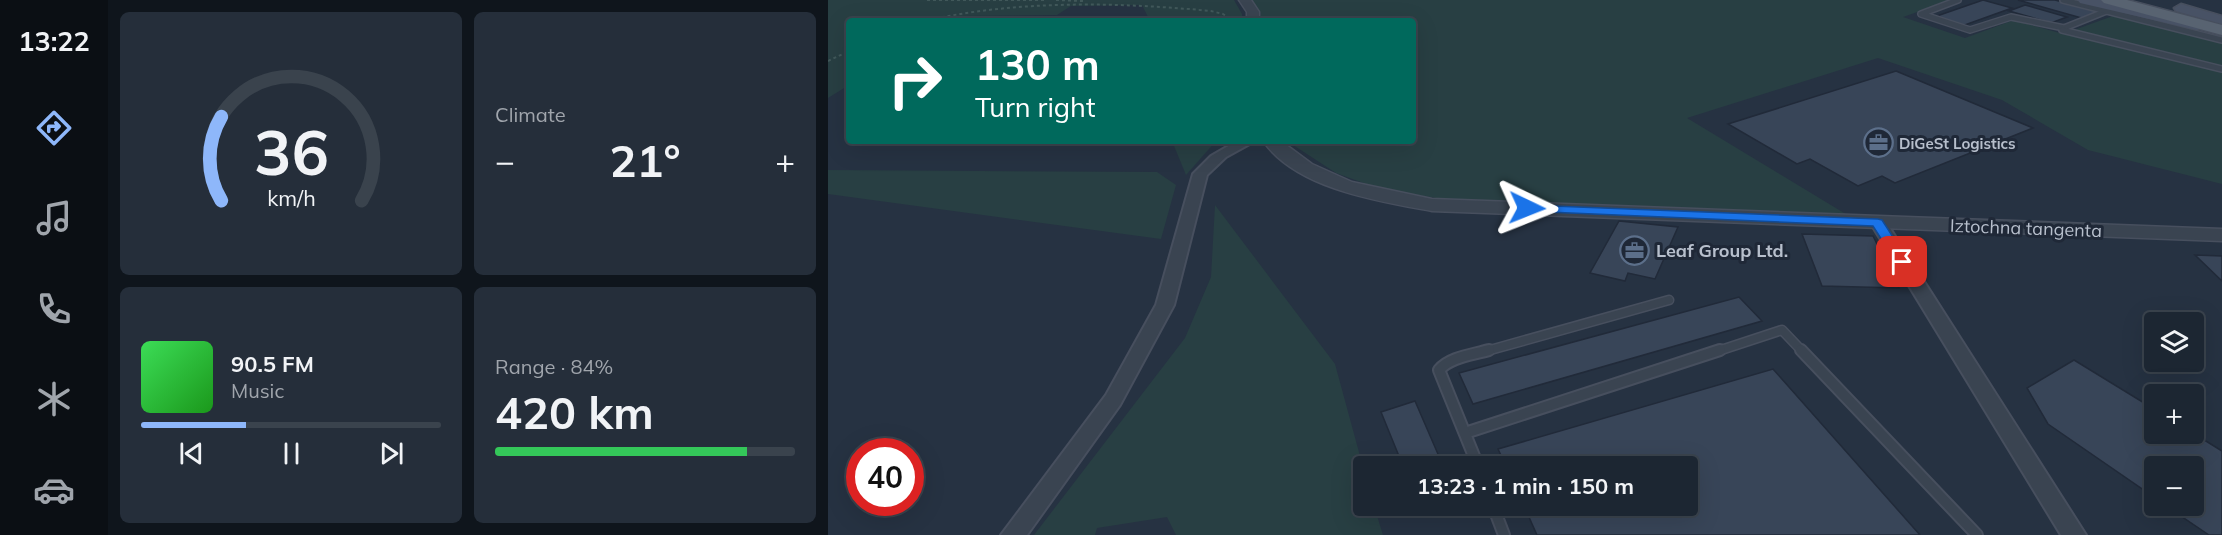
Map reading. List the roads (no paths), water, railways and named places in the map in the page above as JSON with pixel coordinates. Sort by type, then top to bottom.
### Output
[{"type":"main road","points":[[2085,0],[2222,31]]},
{"type":"main road","points":[[2130,0],[2222,22]]},
{"type":"main road","points":[[2154,0],[2222,22]]},
{"type":"street","points":[[1245,0],[1253,12],[1253,18]]},
{"type":"street","points":[[1013,535],[1113,400],[1164,305],[1200,174],[1214,158],[1240,144]]},
{"type":"street","name":"Iztochna tangenta","points":[[1274,144],[1284,155],[1323,179],[1372,194],[1432,205],[2222,235]]},
{"type":"street","points":[[1878,222],[2074,535]]},
{"type":"lane","points":[[1958,0],[1921,14],[1970,30],[2011,17],[2102,42],[2222,69]]},
{"type":"lane","points":[[2063,0],[2110,6],[2222,40]]},
{"type":"lane","points":[[2057,28],[2067,28],[2110,6]]},
{"type":"lane","points":[[1474,456],[1439,370],[1444,364],[1669,300]]},
{"type":"lane","points":[[1465,433],[1782,330],[1977,535]]},
{"type":"lane","points":[[1497,516],[1504,535]]},
{"type":"place","name":"DiGeSt Logistics","points":[[1878,143]]},
{"type":"place","name":"Leaf Group Ltd.","points":[[1635,250]]}]
